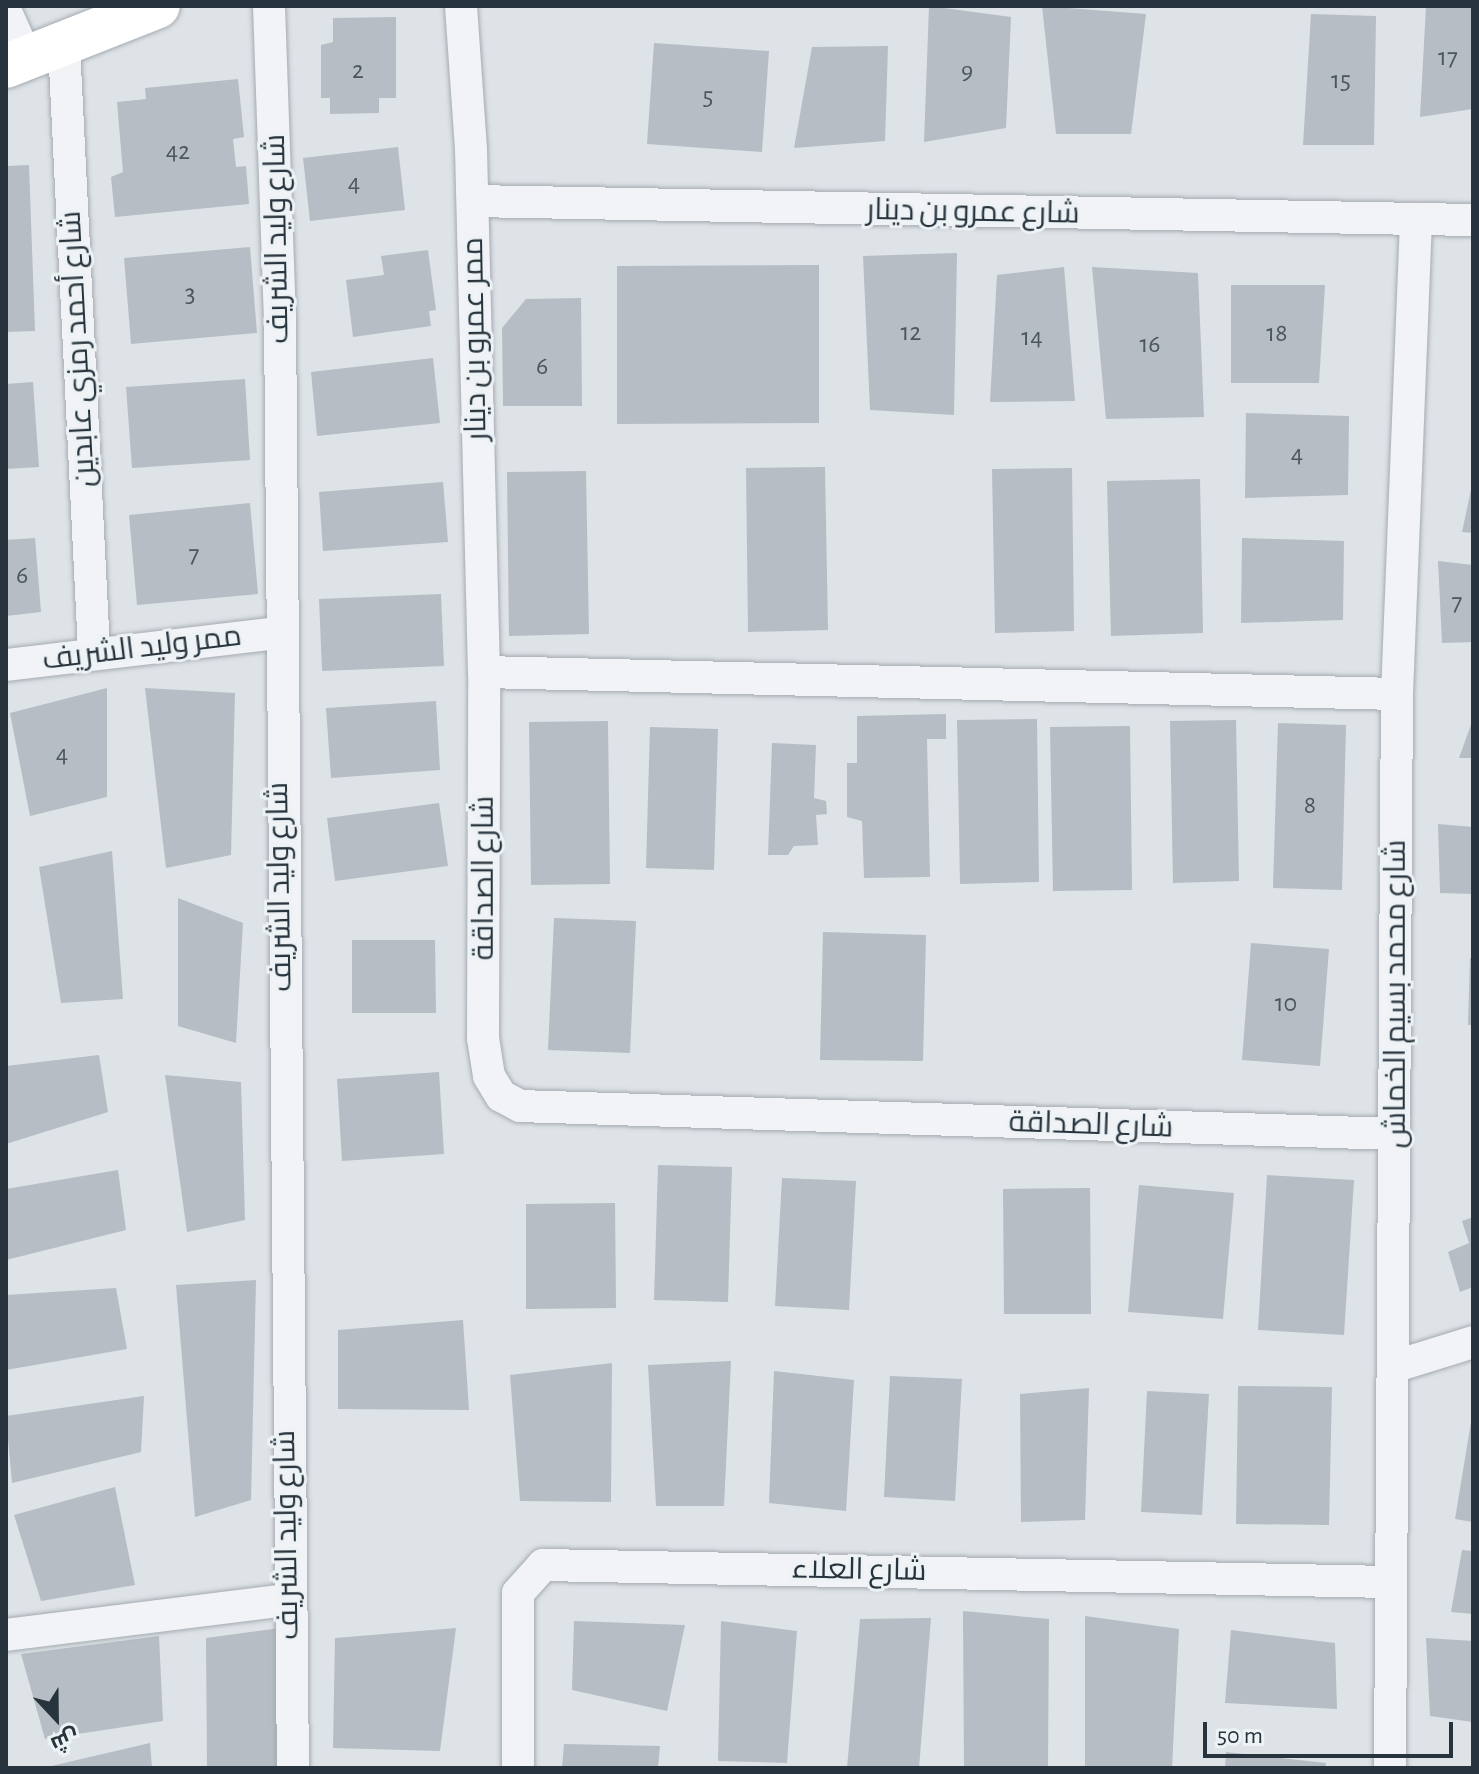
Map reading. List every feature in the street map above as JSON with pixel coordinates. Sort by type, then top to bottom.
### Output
[{"type":"street","points":[[6,12],[32,57],[158,6]]},
{"type":"street","name":"شارع وليد الشريف","points":[[269,6],[280,317],[278,633],[286,1600],[293,1768]]},
{"type":"street","name":"ممر عمرو بن دينار","points":[[461,6],[473,201],[484,672]]},
{"type":"street","name":"شارع أحمد رمزي عابدين","points":[[32,57],[94,651]]},
{"type":"street","name":"شارع عمرو بن دينار","points":[[473,201],[1473,220]]},
{"type":"street","name":"شارع محمد بسيم الخماش","points":[[1390,1768],[1389,1582],[1396,1366],[1397,694],[1416,221]]},
{"type":"street","name":"ممر وليد الشريف","points":[[6,665],[94,651],[278,633]]},
{"type":"street","points":[[484,672],[1397,694]]},
{"type":"street","name":"شارع الصداقة","points":[[484,672],[483,1038],[489,1076],[501,1096],[520,1106],[1395,1134]]},
{"type":"street","points":[[1396,1366],[1473,1342]]},
{"type":"street","name":"شارع العلاء","points":[[518,1768],[518,1593],[543,1565],[1389,1582]]},
{"type":"street","points":[[6,1635],[286,1600]]},
{"type":"building","points":[[929,6],[1011,17],[1006,128],[924,142]]},
{"type":"building","points":[[1042,6],[1146,14],[1131,134],[1056,134]]},
{"type":"building","points":[[1426,6],[1473,6],[1473,109],[1420,117]]},
{"type":"building","points":[[1311,14],[1376,16],[1374,145],[1303,145]]},
{"type":"building","points":[[396,17],[396,98],[379,98],[379,113],[330,114],[330,98],[321,98],[321,45],[333,42],[333,18]]},
{"type":"building","points":[[654,43],[769,51],[762,152],[647,144]]},
{"type":"building","points":[[888,46],[885,141],[794,148],[812,47]]},
{"type":"building","points":[[238,79],[244,137],[233,139],[236,167],[246,166],[249,204],[115,217],[111,177],[123,172],[117,102],[146,99],[145,88]]},
{"type":"building","points":[[398,147],[405,210],[310,221],[303,158]]},
{"type":"building","points":[[29,165],[35,331],[6,332],[6,166]]},
{"type":"building","points":[[250,247],[257,333],[131,344],[124,258]]},
{"type":"building","points":[[428,250],[436,310],[429,311],[431,326],[353,337],[346,280],[384,275],[381,256]]},
{"type":"building","points":[[957,253],[954,415],[870,410],[863,256]]},
{"type":"building","points":[[819,265],[819,423],[617,424],[617,266]]},
{"type":"building","points":[[1064,267],[1075,401],[990,402],[997,275]]},
{"type":"building","points":[[1092,267],[1198,273],[1204,417],[1106,419]]},
{"type":"building","points":[[1231,285],[1325,285],[1319,383],[1231,383]]},
{"type":"building","points":[[581,298],[582,406],[503,406],[502,328],[526,299]]},
{"type":"building","points":[[433,358],[440,423],[317,436],[311,372]]},
{"type":"building","points":[[245,379],[250,460],[132,468],[126,387]]},
{"type":"building","points":[[33,382],[39,467],[6,469],[6,384]]},
{"type":"building","points":[[1246,413],[1349,416],[1348,495],[1245,498]]},
{"type":"building","points":[[825,467],[828,630],[748,632],[746,468]]},
{"type":"building","points":[[1072,468],[1074,631],[995,633],[992,469]]},
{"type":"building","points":[[586,471],[589,634],[509,636],[507,472]]},
{"type":"building","points":[[1200,479],[1203,633],[1111,636],[1107,481]]},
{"type":"building","points":[[443,482],[448,542],[323,551],[319,492]]},
{"type":"building","points":[[1472,485],[1473,533],[1462,532]]},
{"type":"building","points":[[250,503],[258,594],[137,605],[129,515]]},
{"type":"building","points":[[35,538],[41,612],[6,616],[6,540]]},
{"type":"building","points":[[1242,538],[1344,541],[1343,620],[1241,623]]},
{"type":"building","points":[[1438,561],[1473,565],[1473,642],[1442,643]]},
{"type":"building","points":[[441,594],[444,666],[322,671],[319,599]]},
{"type":"building","points":[[107,688],[107,797],[30,816],[10,713]]},
{"type":"building","points":[[145,688],[235,693],[231,855],[166,868]]},
{"type":"building","points":[[436,701],[440,770],[331,778],[326,708]]},
{"type":"building","points":[[946,714],[946,739],[927,739],[930,877],[864,878],[862,821],[847,817],[847,763],[857,763],[857,716]]},
{"type":"building","points":[[1037,719],[1039,882],[960,884],[957,720]]},
{"type":"building","points":[[1473,719],[1473,758],[1459,758]]},
{"type":"building","points":[[1236,720],[1239,881],[1173,883],[1170,721]]},
{"type":"building","points":[[608,721],[610,884],[531,885],[529,722]]},
{"type":"building","points":[[1278,723],[1346,725],[1342,890],[1273,888]]},
{"type":"building","points":[[1130,726],[1132,890],[1053,891],[1050,727]]},
{"type":"building","points":[[650,727],[718,729],[714,870],[646,868]]},
{"type":"building","points":[[772,743],[816,745],[814,798],[826,801],[827,814],[816,815],[818,845],[794,846],[788,855],[768,855]]},
{"type":"building","points":[[439,803],[448,866],[335,881],[327,818]]},
{"type":"building","points":[[1438,824],[1473,827],[1473,894],[1440,893]]},
{"type":"building","points":[[112,851],[123,999],[61,1003],[39,867]]},
{"type":"building","points":[[178,898],[243,923],[236,1043],[178,1026]]},
{"type":"building","points":[[554,918],[636,921],[630,1053],[548,1050]]},
{"type":"building","points":[[823,932],[926,935],[923,1061],[820,1060]]},
{"type":"building","points":[[352,940],[435,940],[436,1013],[352,1013]]},
{"type":"building","points":[[1251,943],[1329,949],[1320,1066],[1242,1060]]},
{"type":"building","points":[[1470,958],[1473,958],[1473,1025],[1468,1025]]},
{"type":"building","points":[[99,1055],[108,1112],[6,1144],[6,1066]]},
{"type":"building","points":[[439,1072],[444,1154],[342,1161],[337,1079]]},
{"type":"building","points":[[165,1075],[241,1082],[245,1220],[187,1232]]},
{"type":"building","points":[[658,1165],[732,1167],[728,1302],[654,1300]]},
{"type":"building","points":[[118,1170],[126,1230],[6,1260],[6,1189]]},
{"type":"building","points":[[1267,1175],[1354,1180],[1344,1335],[1258,1330]]},
{"type":"building","points":[[782,1178],[856,1181],[849,1310],[775,1306]]},
{"type":"building","points":[[1139,1185],[1234,1193],[1223,1319],[1128,1312]]},
{"type":"building","points":[[1090,1188],[1091,1314],[1004,1314],[1003,1189]]},
{"type":"building","points":[[615,1203],[616,1308],[526,1309],[526,1204]]},
{"type":"building","points":[[1473,1217],[1473,1287],[1460,1292],[1448,1252],[1469,1243],[1462,1221]]},
{"type":"building","points":[[256,1280],[251,1500],[195,1517],[176,1285]]},
{"type":"building","points":[[116,1288],[127,1349],[6,1370],[6,1295]]},
{"type":"building","points":[[463,1320],[469,1410],[338,1409],[338,1330]]},
{"type":"building","points":[[731,1361],[724,1506],[656,1506],[648,1365]]},
{"type":"building","points":[[612,1363],[611,1502],[520,1501],[510,1375]]},
{"type":"building","points":[[774,1371],[854,1380],[846,1511],[769,1503]]},
{"type":"building","points":[[890,1376],[962,1379],[955,1501],[884,1497]]},
{"type":"building","points":[[1238,1386],[1332,1387],[1329,1525],[1236,1524]]},
{"type":"building","points":[[1089,1388],[1085,1520],[1021,1522],[1020,1394]]},
{"type":"building","points":[[1147,1391],[1209,1394],[1202,1515],[1141,1512]]},
{"type":"building","points":[[144,1396],[141,1452],[12,1483],[6,1416]]},
{"type":"building","points":[[1473,1410],[1473,1522],[1455,1519]]},
{"type":"building","points":[[115,1487],[135,1585],[41,1601],[14,1515]]},
{"type":"building","points":[[1462,1550],[1473,1551],[1473,1614],[1451,1612]]},
{"type":"building","points":[[963,1611],[1049,1619],[1048,1766],[964,1768]]},
{"type":"building","points":[[1085,1616],[1179,1629],[1172,1768],[1085,1768]]},
{"type":"building","points":[[931,1618],[919,1768],[847,1768],[860,1619]]},
{"type":"building","points":[[574,1621],[685,1625],[667,1711],[572,1690]]},
{"type":"building","points":[[721,1621],[797,1631],[787,1763],[718,1761]]},
{"type":"building","points":[[288,1627],[279,1768],[207,1768],[206,1638]]},
{"type":"building","points":[[456,1628],[440,1751],[333,1748],[335,1638]]},
{"type":"building","points":[[1231,1630],[1335,1643],[1337,1709],[1225,1703]]},
{"type":"building","points":[[159,1636],[163,1721],[45,1739],[21,1654]]},
{"type":"building","points":[[1426,1638],[1473,1641],[1473,1722],[1430,1716]]},
{"type":"building","points":[[150,1743],[152,1768],[47,1768],[47,1767]]},
{"type":"building","points":[[564,1744],[660,1746],[658,1768],[562,1768]]},
{"type":"building","points":[[1226,1752],[1326,1763],[1325,1768],[1225,1768]]}]
